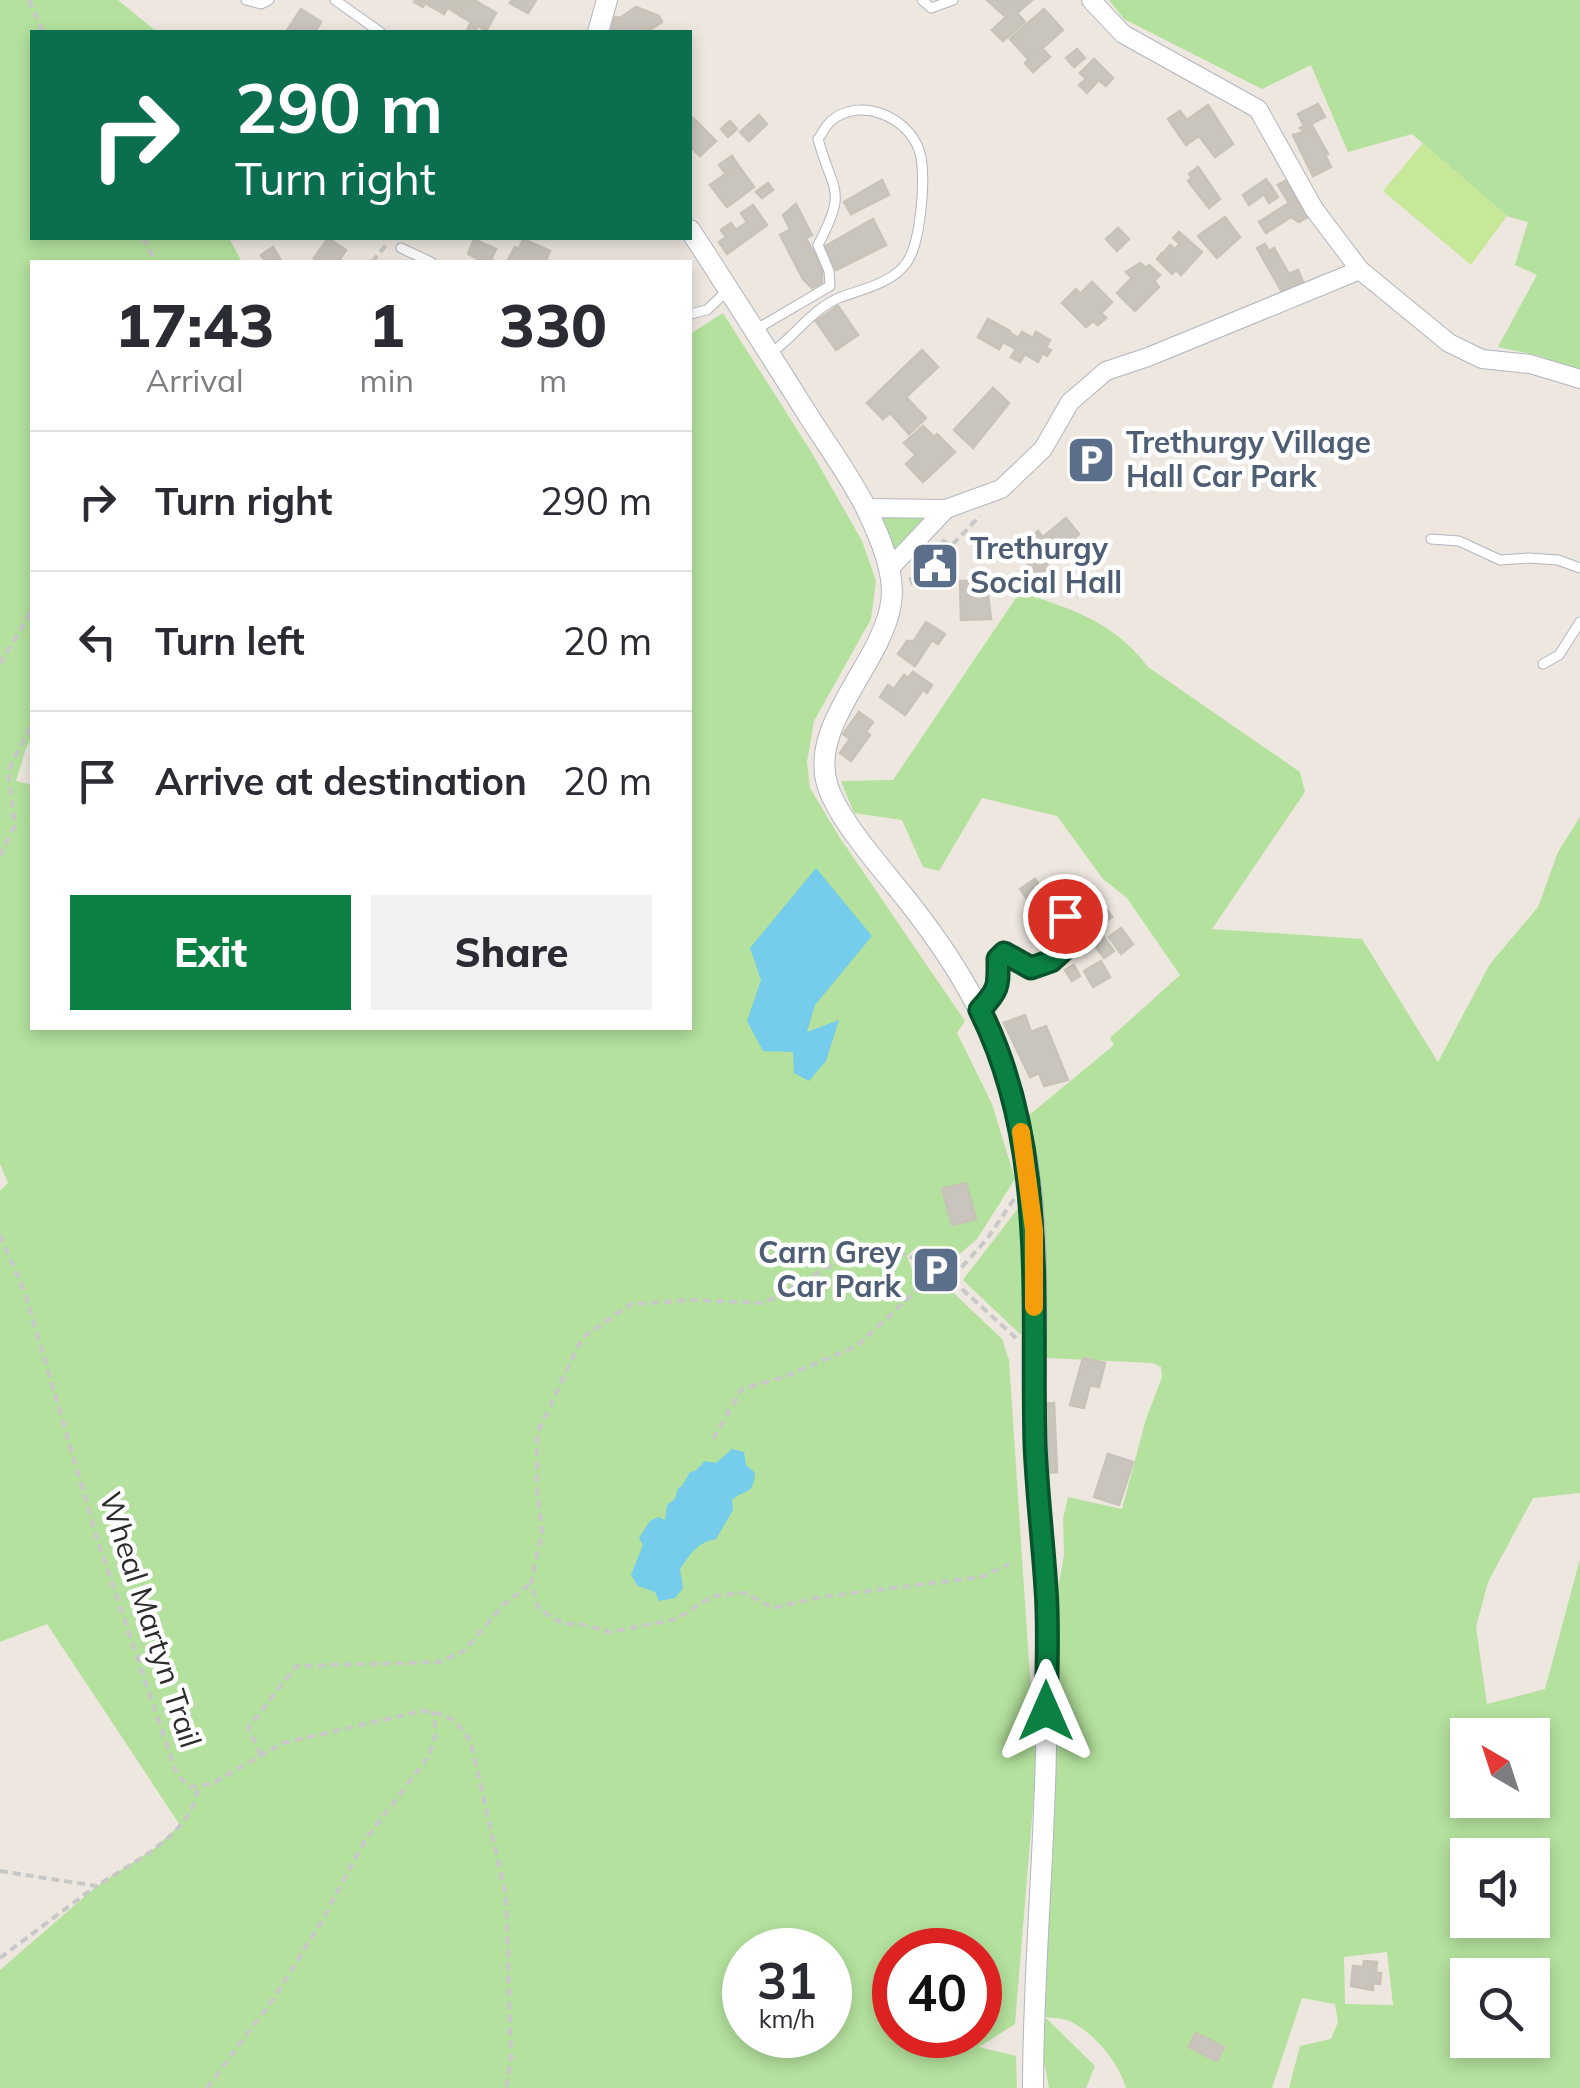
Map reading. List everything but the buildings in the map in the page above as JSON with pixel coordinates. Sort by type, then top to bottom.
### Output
[{"type":"street","points":[[599,30],[608,0]]},
{"type":"street","points":[[1091,0],[1122,34],[1258,110],[1314,210],[1360,270],[1449,343],[1482,359],[1530,364],[1580,379]]},
{"type":"street","points":[[692,233],[866,508],[889,569],[893,598],[885,628],[844,702],[824,749],[828,788],[841,813],[931,931],[994,1037],[1016,1108],[1030,1178],[1034,1230],[1035,1448],[1046,1594],[1033,2088]]},
{"type":"street","points":[[866,508],[946,509],[1001,488],[1042,449],[1070,402],[1106,371],[1360,270]]},
{"type":"street","points":[[889,569],[946,509]]},
{"type":"lane","points":[[246,0],[261,4],[269,0]]},
{"type":"lane","points":[[335,0],[377,30]]},
{"type":"lane","points":[[922,0],[931,8],[953,0]]},
{"type":"lane","points":[[756,330],[830,286],[829,271],[818,245],[836,208],[837,190],[818,139],[832,119],[855,111],[894,118],[909,132],[920,152],[919,226],[908,262],[889,278],[838,298],[770,354]]},
{"type":"lane","points":[[401,248],[428,260]]},
{"type":"lane","points":[[692,314],[707,310],[729,289]]},
{"type":"lane","points":[[1430,539],[1458,541],[1500,560],[1558,560],[1580,568]]},
{"type":"lane","points":[[1543,664],[1559,654],[1580,622]]},
{"type":"lane","points":[[980,1010],[1000,981],[998,959],[1004,953],[1031,968],[1064,949],[1060,928],[1066,911]]},
{"type":"path","points":[[29,0],[43,30]]},
{"type":"path","points":[[373,260],[392,240]]},
{"type":"path","points":[[936,547],[943,539],[951,546],[992,504],[1001,488]]},
{"type":"path","points":[[914,587],[910,576],[918,566]]},
{"type":"path","points":[[0,664],[30,613]]},
{"type":"path","points":[[0,856],[15,826],[8,771],[30,728]]},
{"type":"path","points":[[713,1438],[742,1388],[786,1376],[857,1346],[919,1288],[951,1279],[987,1239],[1030,1178]]},
{"type":"path","name":"Wheal Martyn Trail","points":[[0,1234],[26,1296],[98,1542],[177,1775],[191,1788],[211,1784],[283,1744],[422,1711],[433,1712]]},
{"type":"path","points":[[1009,1564],[982,1577],[820,1597],[773,1608],[745,1592],[713,1596],[676,1619],[612,1632],[581,1624],[562,1624],[538,1608],[530,1582],[542,1532],[537,1434],[582,1338],[631,1304],[694,1300],[764,1303],[856,1252],[907,1255],[951,1279],[1035,1354]]},
{"type":"path","points":[[261,1756],[248,1728],[296,1666],[439,1662],[464,1652],[503,1606],[530,1582]]},
{"type":"path","points":[[207,2088],[274,1998],[323,1919],[365,1840],[428,1756],[436,1732],[433,1712],[460,1724],[471,1743],[506,1896],[511,2058],[506,2088]]},
{"type":"path","points":[[0,1958],[174,1832],[196,1804],[198,1786]]},
{"type":"path","points":[[0,1870],[97,1886]]},
{"type":"green space","points":[[0,0],[118,0],[155,30],[30,30],[30,240],[230,240],[241,260],[30,260],[30,741],[16,781],[30,784],[30,1030],[692,1030],[692,333],[723,313],[812,453],[862,541],[876,581],[871,619],[814,721],[807,762],[810,788],[965,1021],[957,1033],[992,1104],[1015,1179],[977,1239],[956,1257],[919,1245],[907,1256],[919,1288],[941,1281],[1002,1339],[1009,1360],[1036,1769],[1015,2024],[1002,2032],[1002,1928],[872,1928],[872,2058],[1002,2058],[1002,2053],[1016,2056],[1017,2088],[0,2088],[0,1970],[97,1886],[156,1847],[180,1825],[47,1624],[0,1642],[0,1191],[8,1183],[0,1164]]},
{"type":"green space","points":[[1109,0],[1580,0],[1580,371],[1540,356],[1498,347],[1537,275],[1515,265],[1528,222],[1507,216],[1412,134],[1348,152],[1311,65],[1262,89],[1124,19]]},
{"type":"green space","points":[[1423,143],[1507,216],[1471,265],[1383,191]]},
{"type":"green space","points":[[879,517],[924,518],[895,552]]},
{"type":"green space","points":[[1020,592],[1090,619],[1121,638],[1148,667],[1300,772],[1305,792],[1212,929],[1362,939],[1438,1062],[1490,964],[1538,907],[1558,852],[1580,817],[1580,1493],[1533,1498],[1488,1582],[1476,1627],[1487,1704],[1545,1689],[1580,1559],[1580,2088],[1289,2088],[1300,2046],[1331,2039],[1338,2022],[1335,2004],[1302,1998],[1272,2088],[1126,2088],[1096,2040],[1067,2020],[1045,2017],[1095,2066],[1086,2088],[1049,2088],[1042,2052],[1054,1824],[1055,1606],[1064,1555],[1063,1519],[1068,1497],[1122,1509],[1146,1419],[1162,1377],[1161,1367],[1152,1363],[1047,1358],[1043,1353],[1042,1186],[1028,1116],[1114,1045],[1110,1038],[1180,975],[1127,898],[1103,879],[1057,816],[982,798],[939,871],[923,867],[902,820],[854,813],[841,781],[893,780]],"holes":[[[1387,1952],[1393,2005],[1345,2004],[1344,1957]]]},
{"type":"green space","points":[[1022,1203],[1021,1335],[963,1280]]},
{"type":"water","points":[[816,868],[872,936],[815,1005],[807,1032],[839,1020],[826,1061],[809,1081],[794,1073],[793,1052],[763,1051],[747,1021],[761,980],[750,948]]},
{"type":"water","points":[[732,1449],[744,1452],[746,1465],[755,1473],[753,1485],[732,1500],[733,1510],[716,1539],[699,1546],[680,1569],[683,1588],[675,1598],[659,1601],[655,1592],[638,1586],[631,1575],[643,1545],[639,1538],[650,1521],[658,1517],[665,1520],[667,1505],[675,1499],[690,1472],[705,1461],[716,1463]]},
{"type":"slow traffic","points":[[1021,1132],[1034,1230],[1034,1307]]},
{"type":"place","name":"Trethurgy Village Hall Car Park","points":[[1091,460]]},
{"type":"place","name":"Trethurgy Social Hall","points":[[935,566]]},
{"type":"place","name":"Carn Grey Car Park","points":[[936,1270]]},
{"type":"route","points":[[1046,1711],[1046,1594],[1035,1448],[1034,1230],[1030,1178],[1016,1108],[994,1037],[980,1010],[1000,981],[998,959],[1004,953],[1031,968],[1051,961],[1064,949],[1060,928],[1065,916]]}]
